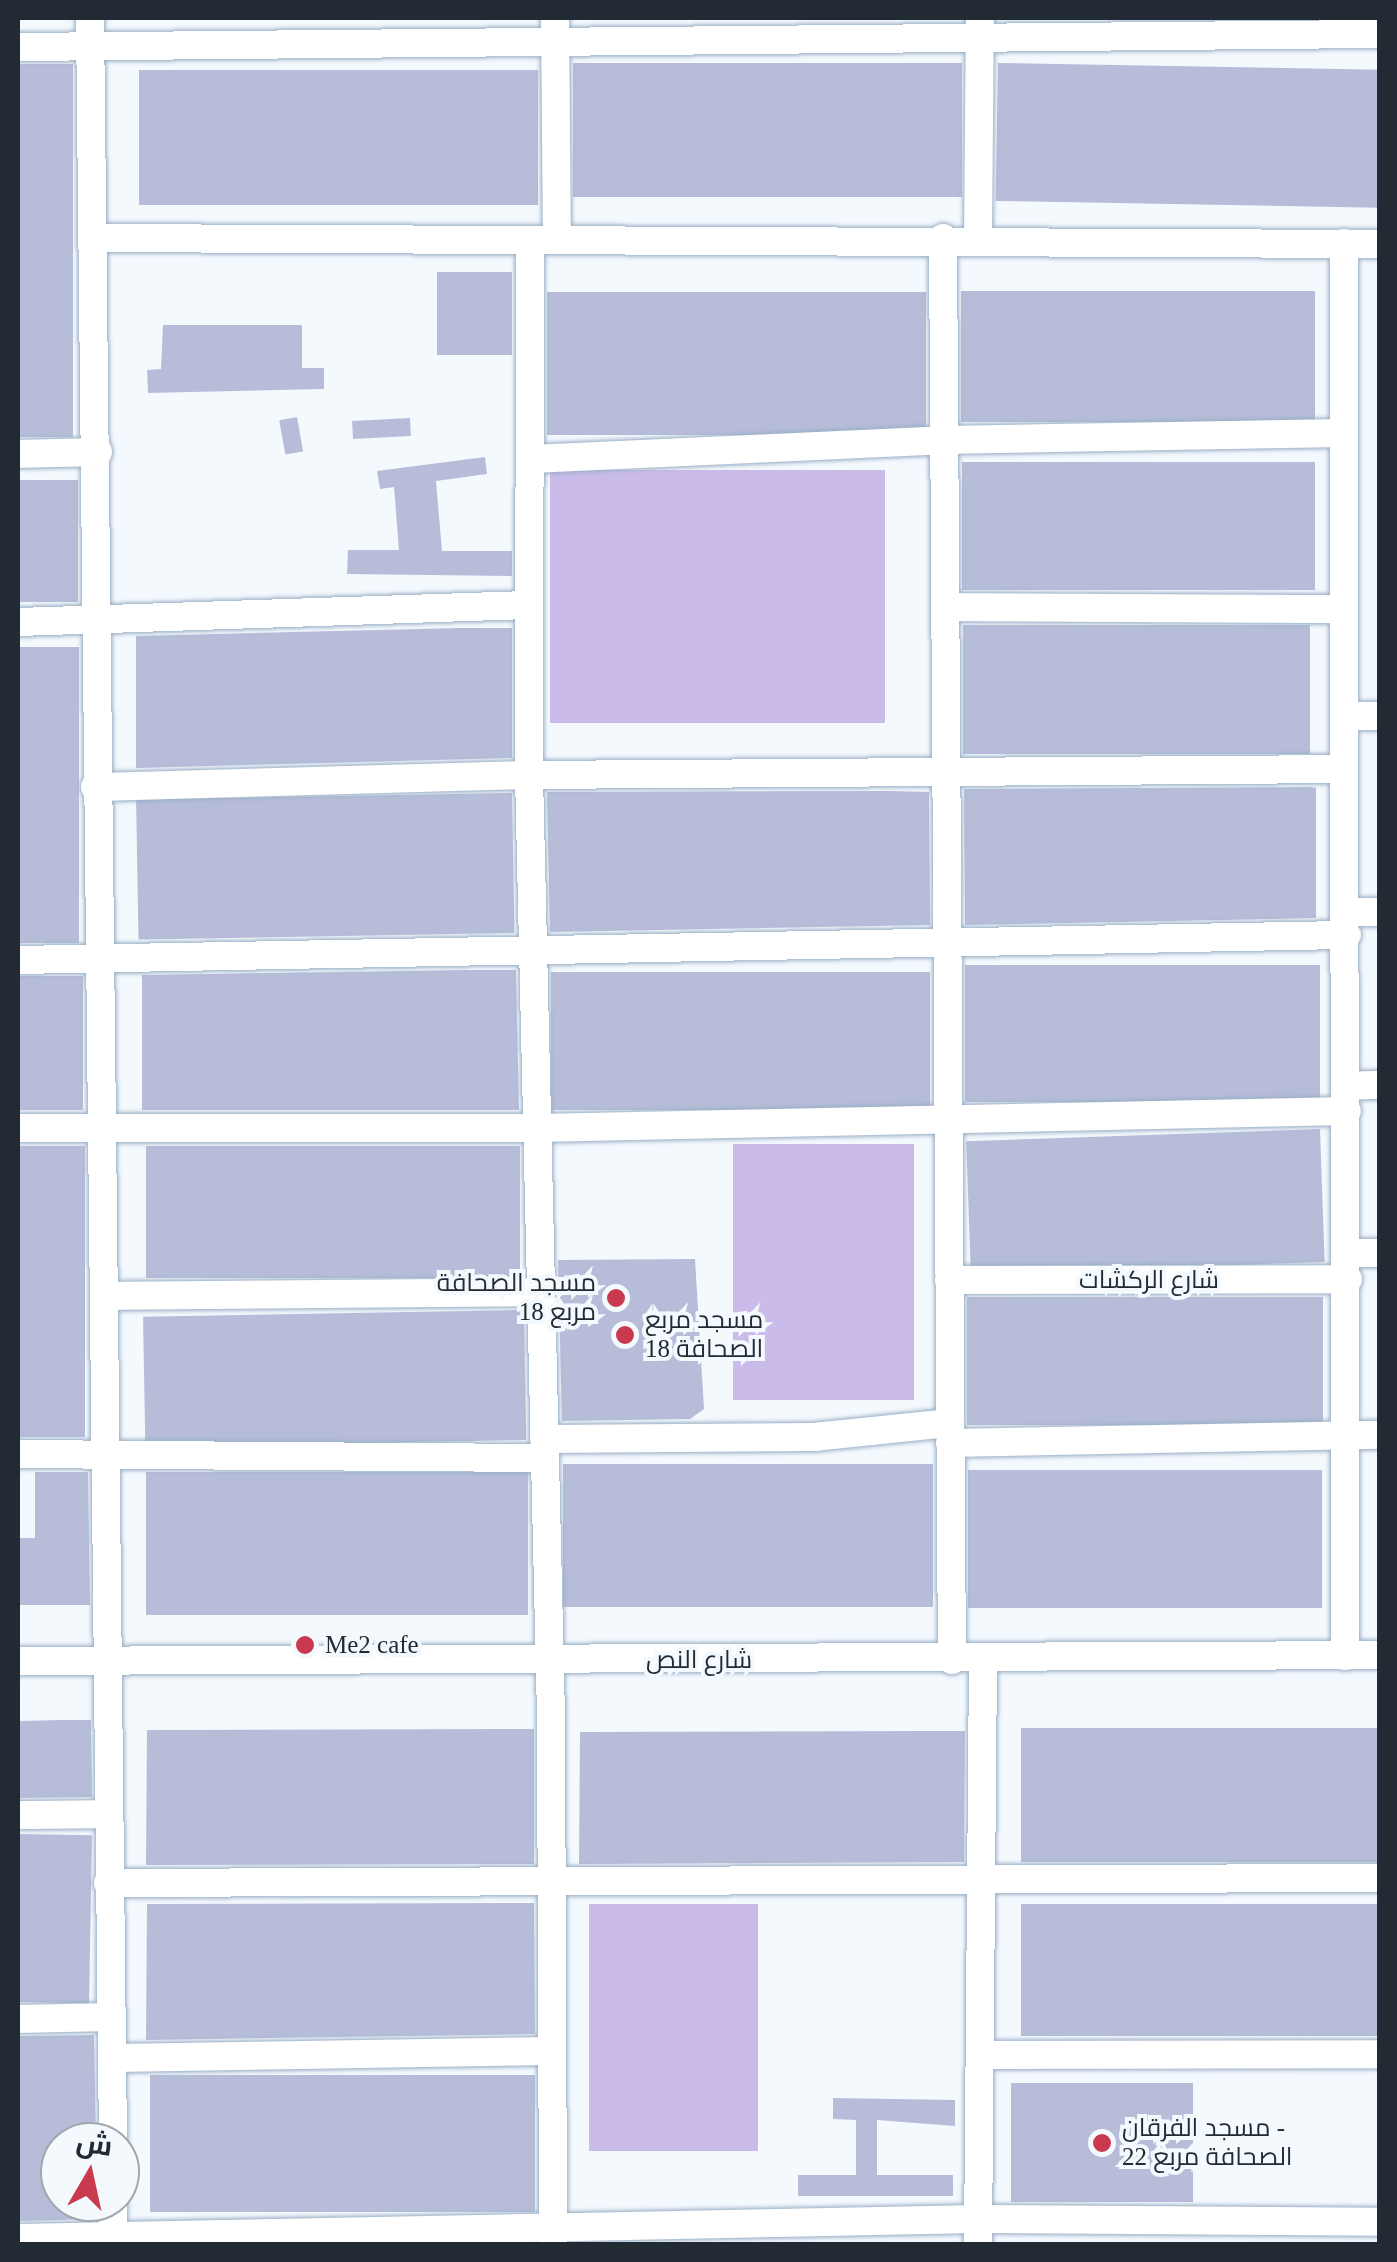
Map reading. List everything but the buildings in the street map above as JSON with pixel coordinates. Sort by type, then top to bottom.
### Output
[{"type":"street","points":[[90,18],[98,452],[95,787],[107,1296],[103,1661],[113,2122]]},
{"type":"street","points":[[18,48],[555,32],[980,29],[1380,34]]},
{"type":"street","points":[[978,238],[980,29]]},
{"type":"street","points":[[553,2236],[548,1884],[552,1715],[546,1659],[528,605],[530,458],[555,32]]},
{"type":"street","points":[[92,238],[978,238],[1380,244]]},
{"type":"street","points":[[943,238],[952,1660]]},
{"type":"street","points":[[1344,244],[1340,609],[1348,923],[1345,1656]]},
{"type":"street","points":[[530,458],[944,440],[1343,433]]},
{"type":"street","points":[[18,454],[98,452]]},
{"type":"street","points":[[18,622],[528,605]]},
{"type":"street","points":[[945,607],[1340,609]]},
{"type":"street","points":[[1344,716],[1380,716]]},
{"type":"street","points":[[95,787],[529,775],[1342,769]]},
{"type":"street","points":[[18,960],[534,948],[947,947],[1348,923],[1380,912]]},
{"type":"street","points":[[18,1128],[538,1128],[948,1116],[1347,1098],[1380,1085]]},
{"type":"street","name":"شارع الركشات","points":[[949,1280],[1348,1266],[1380,1253]]},
{"type":"street","points":[[107,1296],[540,1292]]},
{"type":"street","points":[[18,1454],[544,1449],[950,1433],[1380,1435]]},
{"type":"street","name":"شارع النص","points":[[18,1662],[1380,1655]]},
{"type":"street","points":[[978,2232],[984,2055],[984,1659]]},
{"type":"street","points":[[18,1815],[108,1814]]},
{"type":"street","points":[[108,1883],[548,1884],[982,1876],[1380,1878]]},
{"type":"street","points":[[18,2019],[110,2017]]},
{"type":"street","points":[[112,2058],[552,2051]]},
{"type":"street","points":[[984,2055],[1380,2054]]},
{"type":"street","points":[[18,2238],[978,2232],[1380,2222]]},
{"type":"shaded area","points":[[550,470],[885,470],[885,723],[550,723]]},
{"type":"shaded area","points":[[733,1144],[914,1144],[914,1400],[733,1400]]},
{"type":"shaded area","points":[[589,1904],[758,1904],[758,2151],[589,2151]]},
{"type":"place","name":"مسجد الصحافة مربع 18","points":[[616,1298]]},
{"type":"place","name":"مسجد مربع 18 الصحافة","points":[[625,1335]]},
{"type":"place","name":"Me2 cafe","points":[[305,1645]]},
{"type":"place","name":"مسجد الفرقان - الصحافة مربع 22","points":[[1102,2143]]}]
